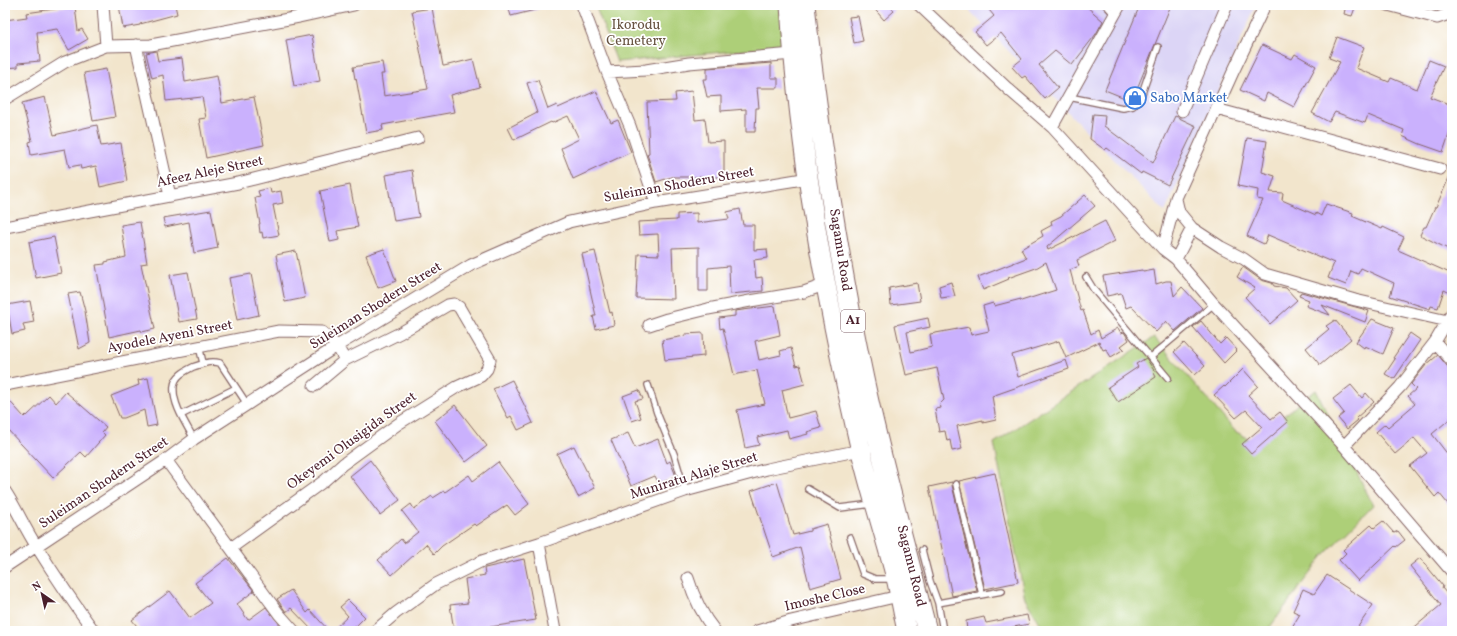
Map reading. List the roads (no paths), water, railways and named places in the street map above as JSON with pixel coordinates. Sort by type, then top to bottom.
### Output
[{"type":"highway","name":"Sagamu Road","points":[[790,5],[793,54],[809,178],[827,284],[861,450],[907,631]]},
{"type":"highway","name":"Sagamu Road","points":[[805,5],[813,76],[840,251],[864,380],[928,631]]},
{"type":"street","points":[[103,5],[106,46]]},
{"type":"street","points":[[5,99],[65,62],[106,46],[151,45],[291,19],[354,5]]},
{"type":"street","points":[[582,5],[607,72],[630,126],[656,203]]},
{"type":"street","points":[[919,5],[1007,88],[1052,127],[1163,249],[1176,259],[1214,304],[1344,446],[1452,572]]},
{"type":"street","points":[[1182,111],[1227,5]]},
{"type":"street","points":[[1163,249],[1176,198],[1264,5]]},
{"type":"street","points":[[1388,5],[1437,18],[1452,12]]},
{"type":"street","points":[[1052,127],[1118,10]]},
{"type":"street","points":[[136,45],[170,196]]},
{"type":"street","points":[[607,72],[646,70],[689,64],[793,54]]},
{"type":"street","points":[[1216,109],[1440,169]]},
{"type":"street","name":"Afeez Aleje Street","points":[[5,227],[238,183],[418,138]]},
{"type":"street","name":"Suleiman Shoderu Street","points":[[5,567],[247,404],[337,346],[471,265],[569,222],[656,203],[809,178]]},
{"type":"street","points":[[1176,198],[1179,212],[1192,228],[1221,247],[1244,259],[1265,274],[1355,300],[1451,319],[1400,387],[1344,446]]},
{"type":"street","points":[[1176,259],[1192,228]]},
{"type":"street","points":[[649,325],[708,309],[804,292],[827,284]]},
{"type":"street","name":"Okeyemi Olusigida Street","points":[[231,548],[392,428],[457,386],[481,376],[487,369],[490,360],[459,307],[454,304],[448,305],[400,333],[345,360]]},
{"type":"street","name":"Ayodele Ayeni Street","points":[[5,385],[279,331],[322,332],[337,346],[345,360]]},
{"type":"street","points":[[1434,342],[1452,361]]},
{"type":"street","points":[[314,386],[345,360]]},
{"type":"street","name":"Muniratu Alaje Street","points":[[375,631],[396,613],[436,584],[482,561],[539,543],[685,491],[767,469],[880,445]]},
{"type":"street","points":[[166,460],[279,614],[294,631]]},
{"type":"street","points":[[5,491],[15,506],[36,546],[94,631]]},
{"type":"street","points":[[539,543],[555,631]]},
{"type":"street","points":[[688,578],[694,596],[706,621],[715,631]]},
{"type":"street","name":"Imoshe Close","points":[[758,631],[897,587]]},
{"type":"lane","points":[[1106,5],[1118,10]]},
{"type":"lane","points":[[1069,97],[1123,108],[1133,106],[1140,99],[1158,48]]},
{"type":"lane","points":[[1086,277],[1094,290],[1168,378]]},
{"type":"lane","points":[[1151,357],[1214,304]]},
{"type":"lane","points":[[199,346],[203,363]]},
{"type":"lane","points":[[194,439],[181,416],[176,400],[174,385],[177,378],[184,371],[203,363],[213,361],[220,363],[247,404]]},
{"type":"lane","points":[[648,385],[657,414],[674,454],[685,491]]},
{"type":"lane","points":[[181,416],[236,388]]},
{"type":"lane","points":[[956,484],[982,594]]},
{"type":"lane","points":[[808,490],[840,508],[874,504]]},
{"type":"lane","points":[[850,537],[863,574],[897,587]]},
{"type":"lane","points":[[922,550],[930,581],[938,602],[943,631]]},
{"type":"lane","points":[[938,602],[1002,591]]},
{"type":"place","name":"Sabo Market","points":[[1135,98]]},
{"type":"park label","name":"Ikorodu Cemetery","points":[[636,34]]}]
